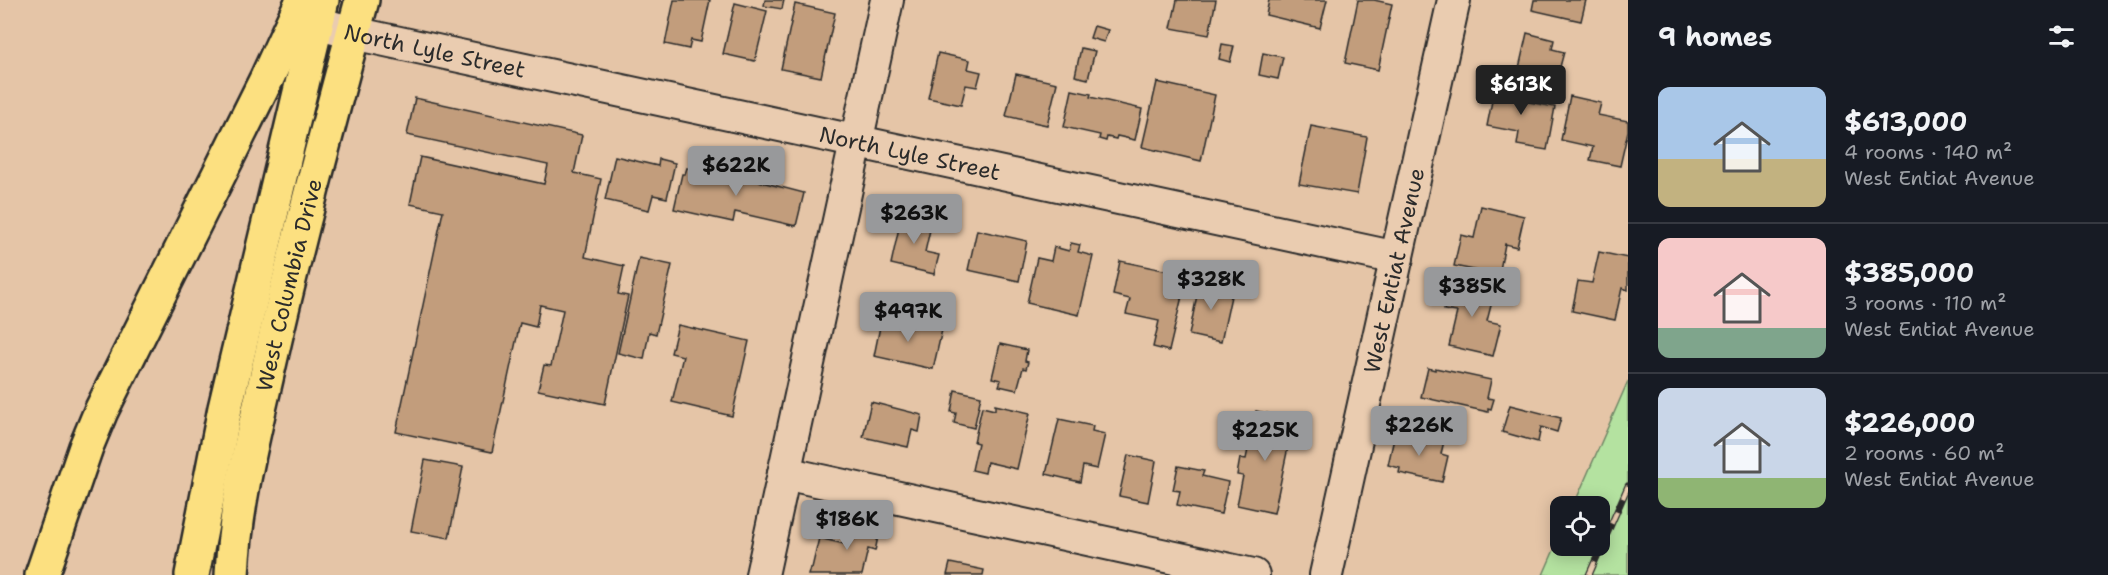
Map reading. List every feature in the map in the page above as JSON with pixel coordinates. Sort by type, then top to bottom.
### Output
[{"type":"main road","name":"West Columbia Drive","points":[[232,575],[237,525],[256,425],[300,232],[362,0]]},
{"type":"main road","name":"West Columbia Drive","points":[[192,575],[225,408],[314,8]]},
{"type":"main road","points":[[42,575],[70,491],[101,411],[267,78],[314,8]]},
{"type":"street","points":[[762,575],[887,0]]},
{"type":"street","name":"West Entiat Avenue","points":[[1326,575],[1455,0]]},
{"type":"street","name":"North Lyle Street","points":[[314,8],[353,33],[1397,258]]},
{"type":"street","points":[[784,472],[1253,575]]},
{"type":"green space","points":[[1628,381],[1628,575],[1543,575],[1551,556],[1610,556],[1610,496],[1578,496]]},
{"type":"building","points":[[674,0],[710,0],[701,42],[691,40],[689,49],[665,44]]},
{"type":"building","points":[[765,0],[784,0],[782,9],[764,6]]},
{"type":"building","points":[[1177,0],[1216,0],[1209,35],[1171,28]]},
{"type":"building","points":[[1269,0],[1327,0],[1320,28],[1266,15]]},
{"type":"building","points":[[1358,0],[1374,0],[1392,4],[1378,70],[1345,63]]},
{"type":"building","points":[[1534,0],[1586,0],[1581,21],[1532,10]]},
{"type":"building","points":[[735,3],[767,11],[755,61],[723,54]]},
{"type":"building","points":[[795,4],[835,13],[821,77],[781,69]]},
{"type":"building","points":[[1094,26],[1108,30],[1104,42],[1090,38]]},
{"type":"building","points":[[1527,33],[1554,40],[1552,49],[1564,52],[1557,78],[1519,68]]},
{"type":"building","points":[[1222,44],[1234,46],[1230,62],[1219,59]]},
{"type":"building","points":[[1081,48],[1095,51],[1088,79],[1075,76]]},
{"type":"building","points":[[938,53],[970,60],[968,69],[981,72],[977,87],[966,85],[961,105],[928,98]]},
{"type":"building","points":[[1263,53],[1283,57],[1278,79],[1259,75]]},
{"type":"building","points":[[1016,74],[1057,83],[1047,125],[1006,116]]},
{"type":"building","points":[[1496,81],[1525,87],[1523,101],[1555,107],[1547,150],[1517,145],[1519,132],[1487,126]]},
{"type":"building","points":[[1157,82],[1215,95],[1201,161],[1142,147]]},
{"type":"building","points":[[1072,90],[1091,94],[1090,97],[1142,109],[1135,140],[1117,136],[1116,139],[1107,137],[1106,141],[1099,139],[1100,135],[1064,127]]},
{"type":"building","points":[[1570,96],[1601,103],[1598,115],[1628,121],[1620,166],[1590,160],[1593,147],[1561,140]]},
{"type":"building","points":[[415,98],[582,135],[574,173],[601,179],[585,257],[624,266],[618,294],[628,296],[605,404],[538,390],[544,365],[551,366],[563,310],[540,305],[536,327],[520,323],[492,452],[396,432],[443,211],[410,204],[420,157],[544,184],[548,165],[407,135]]},
{"type":"building","points":[[1311,126],[1367,137],[1357,194],[1299,184]]},
{"type":"building","points":[[615,156],[658,166],[659,159],[675,163],[667,198],[653,195],[649,210],[605,200]]},
{"type":"building","points":[[701,166],[804,193],[796,226],[735,212],[733,222],[674,209],[682,174],[685,174],[687,168],[700,171]]},
{"type":"building","points":[[1481,206],[1524,216],[1517,247],[1505,244],[1499,275],[1454,266],[1461,235],[1474,238]]},
{"type":"building","points":[[902,214],[932,221],[925,252],[939,255],[934,274],[891,264]]},
{"type":"building","points":[[977,230],[1027,241],[1019,281],[968,270]]},
{"type":"building","points":[[1071,243],[1080,245],[1078,252],[1093,256],[1079,315],[1027,303],[1037,258],[1051,261],[1054,247],[1069,251]]},
{"type":"building","points":[[1599,252],[1628,258],[1628,290],[1622,288],[1615,320],[1572,311],[1578,281],[1592,283]]},
{"type":"building","points":[[639,258],[672,265],[656,334],[649,332],[644,359],[618,353]]},
{"type":"building","points":[[1120,261],[1173,272],[1169,289],[1183,292],[1169,351],[1153,347],[1159,321],[1126,314],[1130,299],[1113,295]]},
{"type":"building","points":[[1200,280],[1233,287],[1221,342],[1189,335]]},
{"type":"building","points":[[1451,280],[1495,290],[1487,321],[1501,324],[1493,356],[1449,346],[1457,312],[1444,310]]},
{"type":"building","points":[[882,317],[942,330],[933,369],[874,356]]},
{"type":"building","points":[[678,325],[749,341],[732,416],[672,402],[683,356],[671,353]]},
{"type":"building","points":[[1000,344],[1027,350],[1025,361],[1028,362],[1026,369],[1023,368],[1017,390],[999,386],[1001,380],[992,378]]},
{"type":"building","points":[[1428,368],[1491,380],[1487,398],[1494,399],[1491,409],[1488,408],[1488,412],[1421,397]]},
{"type":"building","points":[[955,390],[981,396],[974,428],[954,423],[956,413],[951,412]]},
{"type":"building","points":[[871,402],[922,415],[919,432],[912,430],[908,447],[863,437]]},
{"type":"building","points":[[995,405],[1030,413],[1017,469],[987,462],[985,473],[972,470],[978,443],[974,442],[982,407],[995,410]]},
{"type":"building","points":[[1510,405],[1561,418],[1557,432],[1541,427],[1538,442],[1502,432]]},
{"type":"building","points":[[1256,411],[1294,419],[1274,513],[1237,505],[1243,476],[1237,475],[1240,458],[1246,459]]},
{"type":"building","points":[[1059,419],[1093,426],[1092,431],[1105,434],[1097,469],[1083,466],[1080,482],[1046,474]]},
{"type":"building","points":[[1407,432],[1444,441],[1441,454],[1448,456],[1442,482],[1399,473],[1400,468],[1388,465],[1395,434],[1406,437]]},
{"type":"building","points":[[1128,455],[1156,461],[1148,502],[1119,496]]},
{"type":"building","points":[[425,460],[463,467],[449,538],[411,531]]},
{"type":"building","points":[[1178,466],[1204,471],[1202,476],[1228,482],[1221,514],[1177,505],[1180,491],[1173,490]]},
{"type":"building","points":[[855,517],[881,523],[875,551],[868,549],[862,575],[808,575],[812,568],[819,538],[849,545]]},
{"type":"building","points":[[950,563],[984,570],[983,575],[947,575]]},
{"type":"railway","points":[[1589,575],[1628,486]]}]
